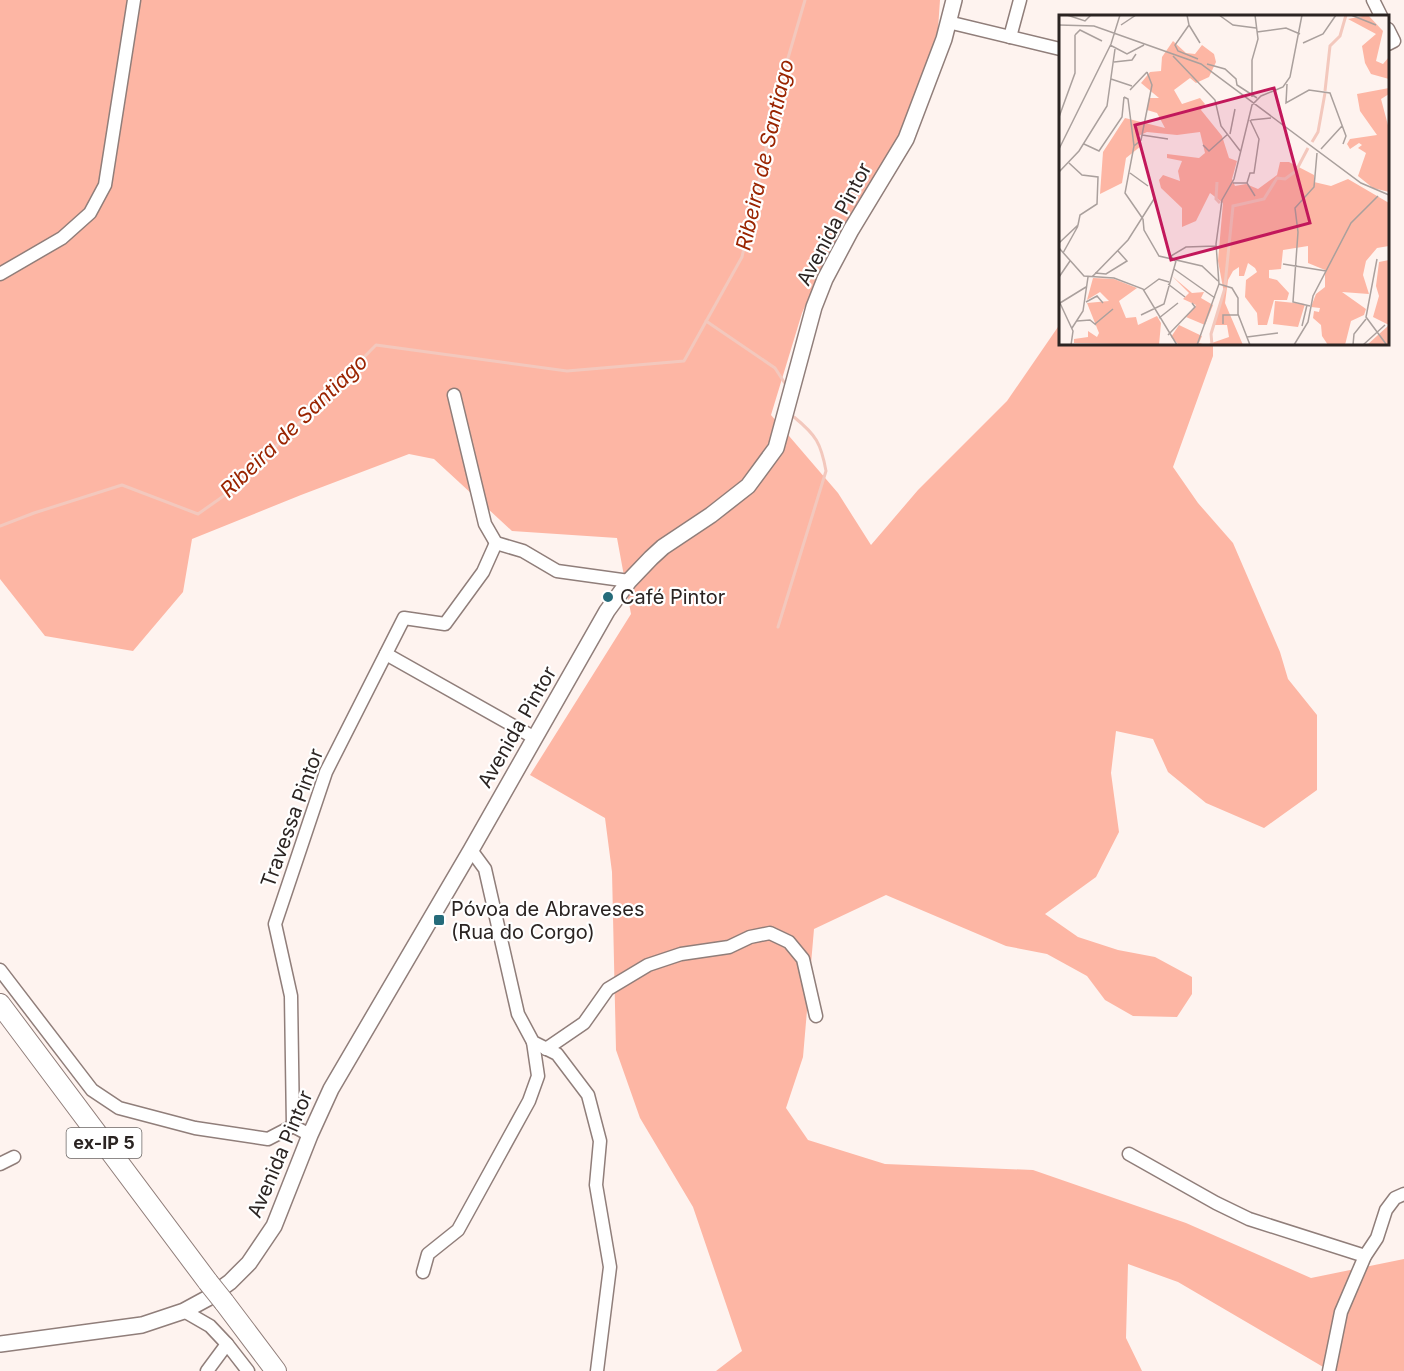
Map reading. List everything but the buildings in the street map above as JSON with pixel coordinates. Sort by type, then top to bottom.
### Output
[{"type":"highway","name":"ex-IP 5","points":[[0,1005],[276,1371]]},
{"type":"street","points":[[0,274],[62,238],[90,213],[105,185],[134,0]]},
{"type":"street","name":"Avenida Pintor","points":[[0,1344],[142,1325],[184,1311],[208,1298],[230,1282],[249,1263],[274,1226],[331,1089],[607,611],[629,581],[663,547],[711,515],[748,486],[776,448],[814,308],[825,279],[851,230],[906,139],[944,39],[954,0]]},
{"type":"street","points":[[1010,37],[1020,0]]},
{"type":"street","points":[[1373,0],[1380,15]]},
{"type":"street","points":[[948,22],[1059,49]]},
{"type":"street","points":[[1389,30],[1394,41],[1389,44]]},
{"type":"street","points":[[454,395],[485,524],[496,543],[523,551],[558,571],[629,581]]},
{"type":"street","name":"Travessa Pintor","points":[[293,1126],[291,996],[275,924],[326,772],[404,618],[445,624],[483,572],[496,543]]},
{"type":"street","points":[[386,654],[535,738]]},
{"type":"street","points":[[423,1272],[428,1254],[458,1230],[529,1101],[538,1076],[533,1042],[518,1014],[485,869],[471,850]]},
{"type":"street","points":[[546,1049],[584,1023],[608,989],[648,965],[681,954],[729,946],[770,933],[789,942],[803,959],[816,1016]]},
{"type":"street","points":[[0,970],[92,1089],[119,1108],[195,1128],[268,1139],[293,1126],[310,1135]]},
{"type":"street","points":[[533,1042],[557,1054],[588,1095],[600,1141],[596,1185],[610,1267],[597,1371]]},
{"type":"street","points":[[1129,1154],[1249,1219],[1365,1256]]},
{"type":"street","points":[[0,1164],[14,1157]]},
{"type":"street","points":[[1329,1371],[1341,1312],[1365,1256],[1377,1238],[1386,1210],[1395,1198],[1404,1194]]},
{"type":"street","points":[[184,1311],[210,1326],[248,1371]]},
{"type":"street","points":[[207,1371],[227,1344]]},
{"type":"shaded area","points":[[0,0],[940,0],[938,29],[897,141],[830,250],[802,313],[771,415],[838,493],[871,545],[918,490],[1007,401],[1059,325],[1059,345],[1213,345],[1213,356],[1173,467],[1198,503],[1233,543],[1280,652],[1288,679],[1317,715],[1317,790],[1264,828],[1206,803],[1168,772],[1153,739],[1116,731],[1111,773],[1119,832],[1096,877],[1045,914],[1078,937],[1118,950],[1155,957],[1192,977],[1192,994],[1177,1017],[1133,1016],[1105,1000],[1087,976],[1047,954],[1006,946],[886,895],[814,929],[803,1057],[786,1108],[808,1140],[885,1164],[1033,1170],[1186,1223],[1311,1278],[1404,1259],[1404,1371],[1330,1371],[1178,1282],[1128,1264],[1126,1338],[1142,1371],[716,1371],[742,1351],[693,1207],[640,1118],[616,1050],[612,872],[605,818],[530,775],[631,614],[617,538],[512,531],[434,459],[409,454],[192,539],[183,592],[133,651],[45,636],[0,579]]},
{"type":"waterway","name":"Ribeira de Santiago","points":[[0,526],[122,485],[198,514],[235,488],[376,345],[567,371],[684,361],[742,257],[781,82],[805,0]]},
{"type":"waterway","points":[[706,321],[775,368],[786,387]]},
{"type":"waterway","points":[[778,627],[826,471],[816,440],[808,429],[794,417]]},
{"type":"place","name":"Café Pintor","points":[[608,597]]},
{"type":"place","name":"Póvoa de Abraveses (Rua do Corgo)","points":[[439,920]]}]
